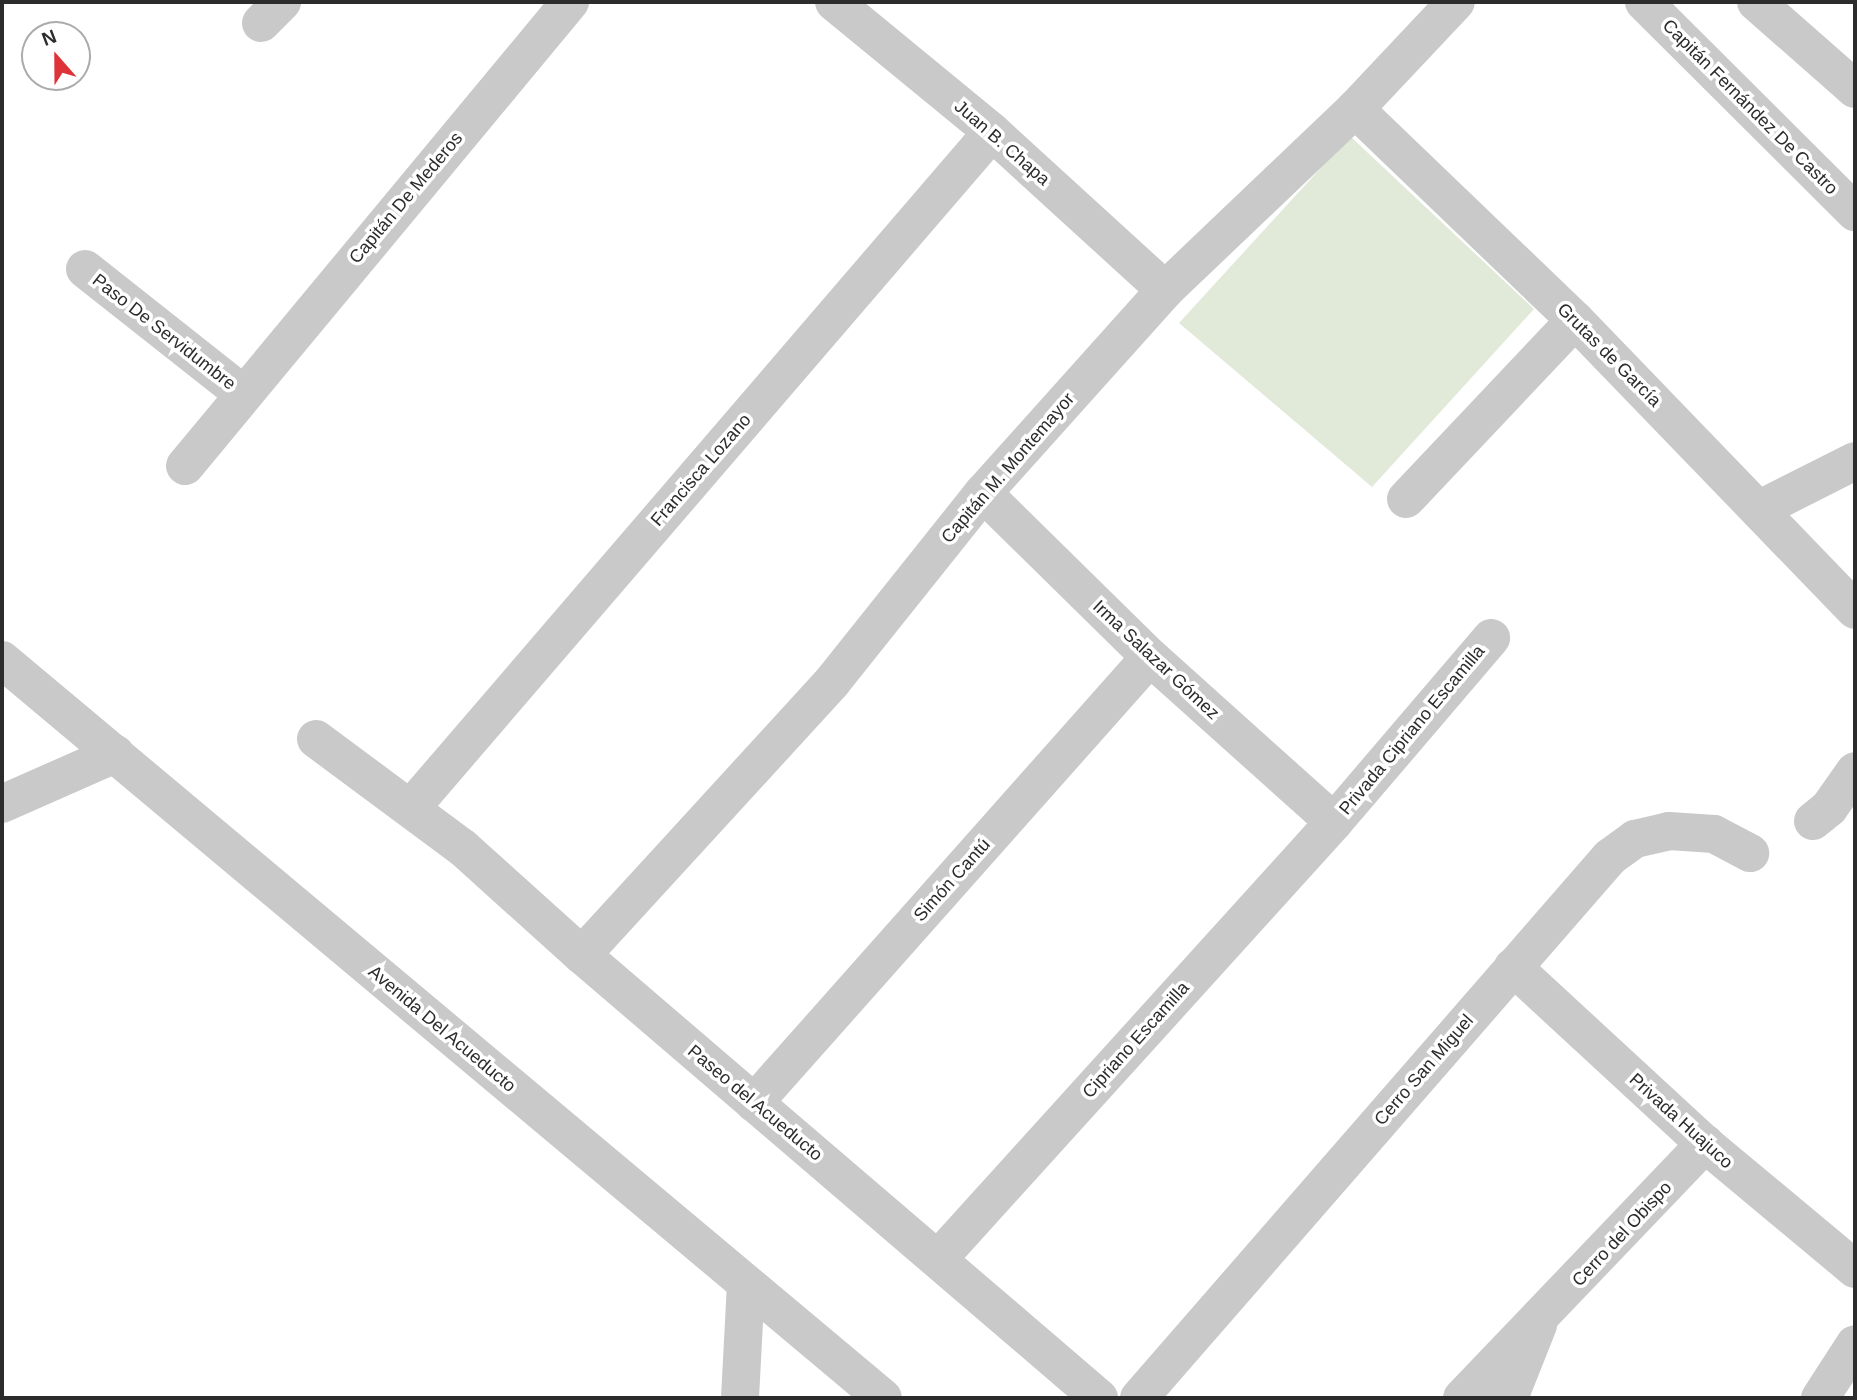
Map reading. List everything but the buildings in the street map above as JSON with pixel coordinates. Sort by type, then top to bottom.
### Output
[{"type":"street","name":"Capitán De Mederos","points":[[185,466],[570,2]]},
{"type":"street","name":"Juan B. Chapa","points":[[834,2],[992,132],[1165,290]]},
{"type":"street","name":"Capitán M. Montemayor","points":[[582,955],[832,682],[983,493],[1165,290],[1355,109],[1456,2]]},
{"type":"street","name":"Capitán Fernández De Castro","points":[[1644,2],[1855,212]]},
{"type":"street","points":[[1756,2],[1855,89]]},
{"type":"street","name":"Grutas de García","points":[[1355,109],[1575,320],[1855,610]]},
{"type":"street","name":"Francisca Lozano","points":[[411,808],[992,132]]},
{"type":"street","name":"Paso De Servidumbre","points":[[85,269],[243,394]]},
{"type":"street","points":[[1406,499],[1575,320]]},
{"type":"street","points":[[1760,509],[1855,461]]},
{"type":"street","name":"Irma Salazar Gómez","points":[[983,493],[1150,657],[1334,822]]},
{"type":"street","name":"Privada Cipriano Escamilla","points":[[1334,822],[1491,638]]},
{"type":"street","name":"Simón Cantú","points":[[754,1103],[1150,657]]},
{"type":"street","name":"Avenida Del Acueducto","points":[[2,660],[883,1398]]},
{"type":"street","name":"Paseo del Acueducto","points":[[316,738],[463,848],[582,955],[939,1258],[1099,1398]]},
{"type":"street","points":[[2,804],[115,754]]},
{"type":"street","points":[[1813,821],[1829,808],[1855,771]]},
{"type":"street","name":"Cipriano Escamilla","points":[[939,1258],[1334,822]]},
{"type":"street","name":"Cerro San Miguel","points":[[1139,1398],[1610,857],[1635,839],[1669,831],[1714,834],[1750,853]]},
{"type":"street","name":"Privada Huajuco","points":[[1513,967],[1705,1144],[1855,1269]]},
{"type":"street","name":"Cerro del Obispo","points":[[1462,1398],[1489,1366],[1539,1323],[1705,1144]]},
{"type":"street","points":[[740,1398],[746,1285]]},
{"type":"street","name":"Cerro del Obispo","points":[[1509,1398],[1539,1323]]},
{"type":"street","points":[[1820,1398],[1855,1344]]},
{"type":"green space","points":[[1350,136],[1534,309],[1372,487],[1179,323]]}]
